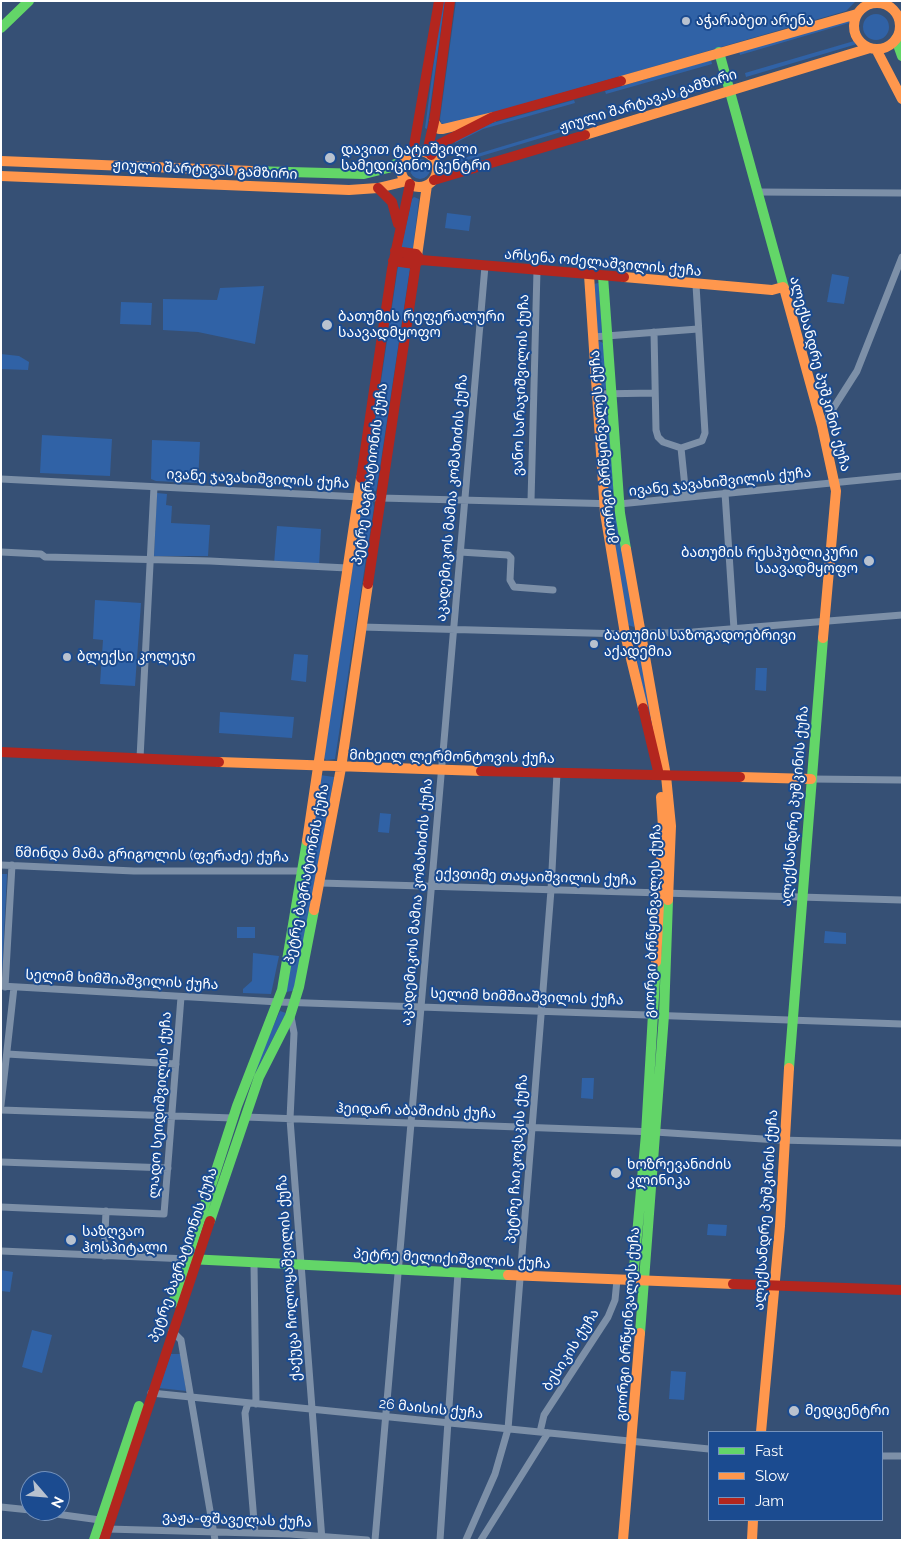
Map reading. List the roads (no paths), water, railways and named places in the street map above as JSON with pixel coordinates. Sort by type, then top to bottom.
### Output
[{"type":"street","points":[[1,28],[29,1]]},
{"type":"street","points":[[439,1],[413,152],[404,159],[402,170],[408,182],[416,186],[430,182],[437,167],[429,154],[450,1]]},
{"type":"street","points":[[902,56],[899,37],[900,20],[897,14],[887,3],[867,5],[860,9],[855,30],[858,38],[873,48],[902,98]]},
{"type":"street","name":"ჟიული შარტავას გამზირი","points":[[429,154],[440,144],[493,117],[720,52],[860,9]]},
{"type":"street","points":[[873,48],[884,48],[899,37]]},
{"type":"street","name":"ჟიული შარტავას გამზირი","points":[[430,182],[873,48]]},
{"type":"street","name":"ალექსანდრე პუშკინის ქუჩა","points":[[720,52],[822,426],[835,482],[792,1020],[775,1284],[761,1431]]},
{"type":"street","points":[[434,122],[439,129],[443,129],[493,117]]},
{"type":"street","points":[[413,152],[429,154]]},
{"type":"street","name":"ჟიული შარტავას გამზირი","points":[[1,161],[139,168],[364,174],[388,168],[404,159]]},
{"type":"street","name":"ჟიული შარტავას გამზირი","points":[[1,176],[349,190],[378,188],[408,182]]},
{"type":"street","name":"პეტრე ბაგრატიონის ქუჩა","points":[[105,1535],[172,1331],[233,1118],[253,1060],[280,1002],[303,871],[357,497],[394,256],[408,182]]},
{"type":"street","name":"პეტრე ბაგრატიონის ქუჩა","points":[[94,1540],[192,1260],[259,1077],[290,1016],[295,1001],[320,883],[341,768],[380,498],[430,182]]},
{"type":"street","points":[[378,188],[392,202],[397,214],[398,237]]},
{"type":"street","points":[[758,192],[902,194]]},
{"type":"street","name":"არსენა ოძელაშვილის ქუჩა","points":[[394,256],[485,266],[665,280],[696,285],[772,290],[783,287]]},
{"type":"street","points":[[822,426],[858,371],[902,257]]},
{"type":"street","name":"აკადემიკოს მამია კომახიძის ქუჩა","points":[[375,1540],[485,266]]},
{"type":"street","name":"ვანო სარაჯიშვილის ქუჩა","points":[[531,501],[537,270]]},
{"type":"street","name":"გიორგი ბრწყინვალეს ქუჩა","points":[[589,275],[604,504],[625,634],[663,776]]},
{"type":"street","name":"გიორგი ბრწყინვალეს ქუჩა","points":[[603,276],[619,504],[663,776],[664,892],[658,1014],[644,1280],[623,1540]]},
{"type":"street","points":[[654,332],[656,430],[658,437],[663,442],[681,448],[702,441],[706,433],[696,285]]},
{"type":"street","points":[[594,337],[698,329]]},
{"type":"street","points":[[597,394],[655,393]]},
{"type":"street","points":[[681,448],[686,497]]},
{"type":"street","name":"ივანე ჯავახიშვილის ქუჩა","points":[[1,479],[380,498],[619,504],[902,476]]},
{"type":"street","points":[[140,758],[154,487]]},
{"type":"street","points":[[725,493],[734,629]]},
{"type":"street","points":[[1,552],[41,554],[45,557],[210,561],[347,568]]},
{"type":"street","points":[[460,552],[508,555],[511,558],[510,580],[514,587],[553,590]]},
{"type":"street","points":[[361,627],[641,634],[825,623],[902,615]]},
{"type":"street","name":"მიხეილ ლერმონტოვის ქუჩა","points":[[1,752],[341,768],[902,780]]},
{"type":"street","name":"პეტრე ჩაიკოვსკის ქუჩა","points":[[466,1540],[496,1474],[508,1429],[551,890],[557,773]]},
{"type":"street","name":"წმინდა მამა გრიგოლის (ფერაძე) ქუჩა","points":[[1,864],[134,871],[303,871]]},
{"type":"street","points":[[3,987],[12,865]]},
{"type":"street","name":"ექვთიმე თაყაიშვილის ქუჩა","points":[[320,883],[902,900]]},
{"type":"street","name":"სელიმ ხიმშიაშვილის ქუჩა","points":[[3,987],[280,1002],[295,1001],[902,1024]]},
{"type":"street","points":[[1,1105],[14,987]]},
{"type":"street","name":"ლადო სეიდიშვილის ქუჩა","points":[[106,1211],[164,1214],[181,997]]},
{"type":"street","name":"ქაქუცა ჩოლოყაშვილის ქუჩა","points":[[290,1016],[294,1033],[290,1118],[322,1538]]},
{"type":"street","points":[[7,1054],[176,1064]]},
{"type":"street","points":[[1,1110],[233,1118]]},
{"type":"street","name":"ჰეიდარ აბაშიძის ქუჩა","points":[[245,1117],[785,1140],[902,1143]]},
{"type":"street","name":"გიორგი ბრწყინვალეს ქუჩა","points":[[633,1280],[651,1133]]},
{"type":"street","points":[[1,1162],[168,1168]]},
{"type":"street","points":[[1,1207],[106,1211],[104,1256]]},
{"type":"street","name":"პეტრე მელიქიშვილის ქუჩა","points":[[1,1251],[618,1280],[775,1284],[902,1290]]},
{"type":"street","points":[[254,1263],[252,1404],[244,1413],[255,1533]]},
{"type":"street","points":[[440,1540],[458,1273]]},
{"type":"street","name":"ბესიკის ქუჩა","points":[[540,1432],[544,1415],[608,1317],[615,1300],[618,1280]]},
{"type":"street","points":[[172,1331],[181,1340],[214,1536]]},
{"type":"street","name":"26 მაისის ქუჩა","points":[[151,1393],[708,1449]]},
{"type":"street","points":[[481,1540],[548,1433]]},
{"type":"street","points":[[883,1456],[902,1456]]},
{"type":"street","points":[[1,1507],[20,1509]]},
{"type":"street","points":[[70,1516],[100,1520]]},
{"type":"street","points":[[752,1540],[753,1521]]},
{"type":"street","name":"ვაჟა-ფშაველას ქუჩა","points":[[105,1535],[214,1536],[255,1533],[290,1537],[367,1540]]},
{"type":"place","name":"აჭარაბეთ არენა","points":[[686,21]]},
{"type":"place","name":"დავით ტატიშვილი სამედიცინო ცენტრი","points":[[330,158]]},
{"type":"place","name":"ბათუმის რეფერალური საავადმყოფო","points":[[327,325]]},
{"type":"place","name":"ბათუმის რესპუბლიკური საავადმყოფო","points":[[869,561]]},
{"type":"place","name":"ბათუმის საზოგადოებრივი აქადემია","points":[[594,644]]},
{"type":"place","name":"ბლექსი კოლეჯი","points":[[67,657]]},
{"type":"place","name":"ხოზრევანიძის კლინიკა","points":[[616,1173]]},
{"type":"place","name":"საზღვაო ჰოსპიტალი","points":[[71,1240]]},
{"type":"place","name":"მედცენტრი","points":[[794,1411]]}]
